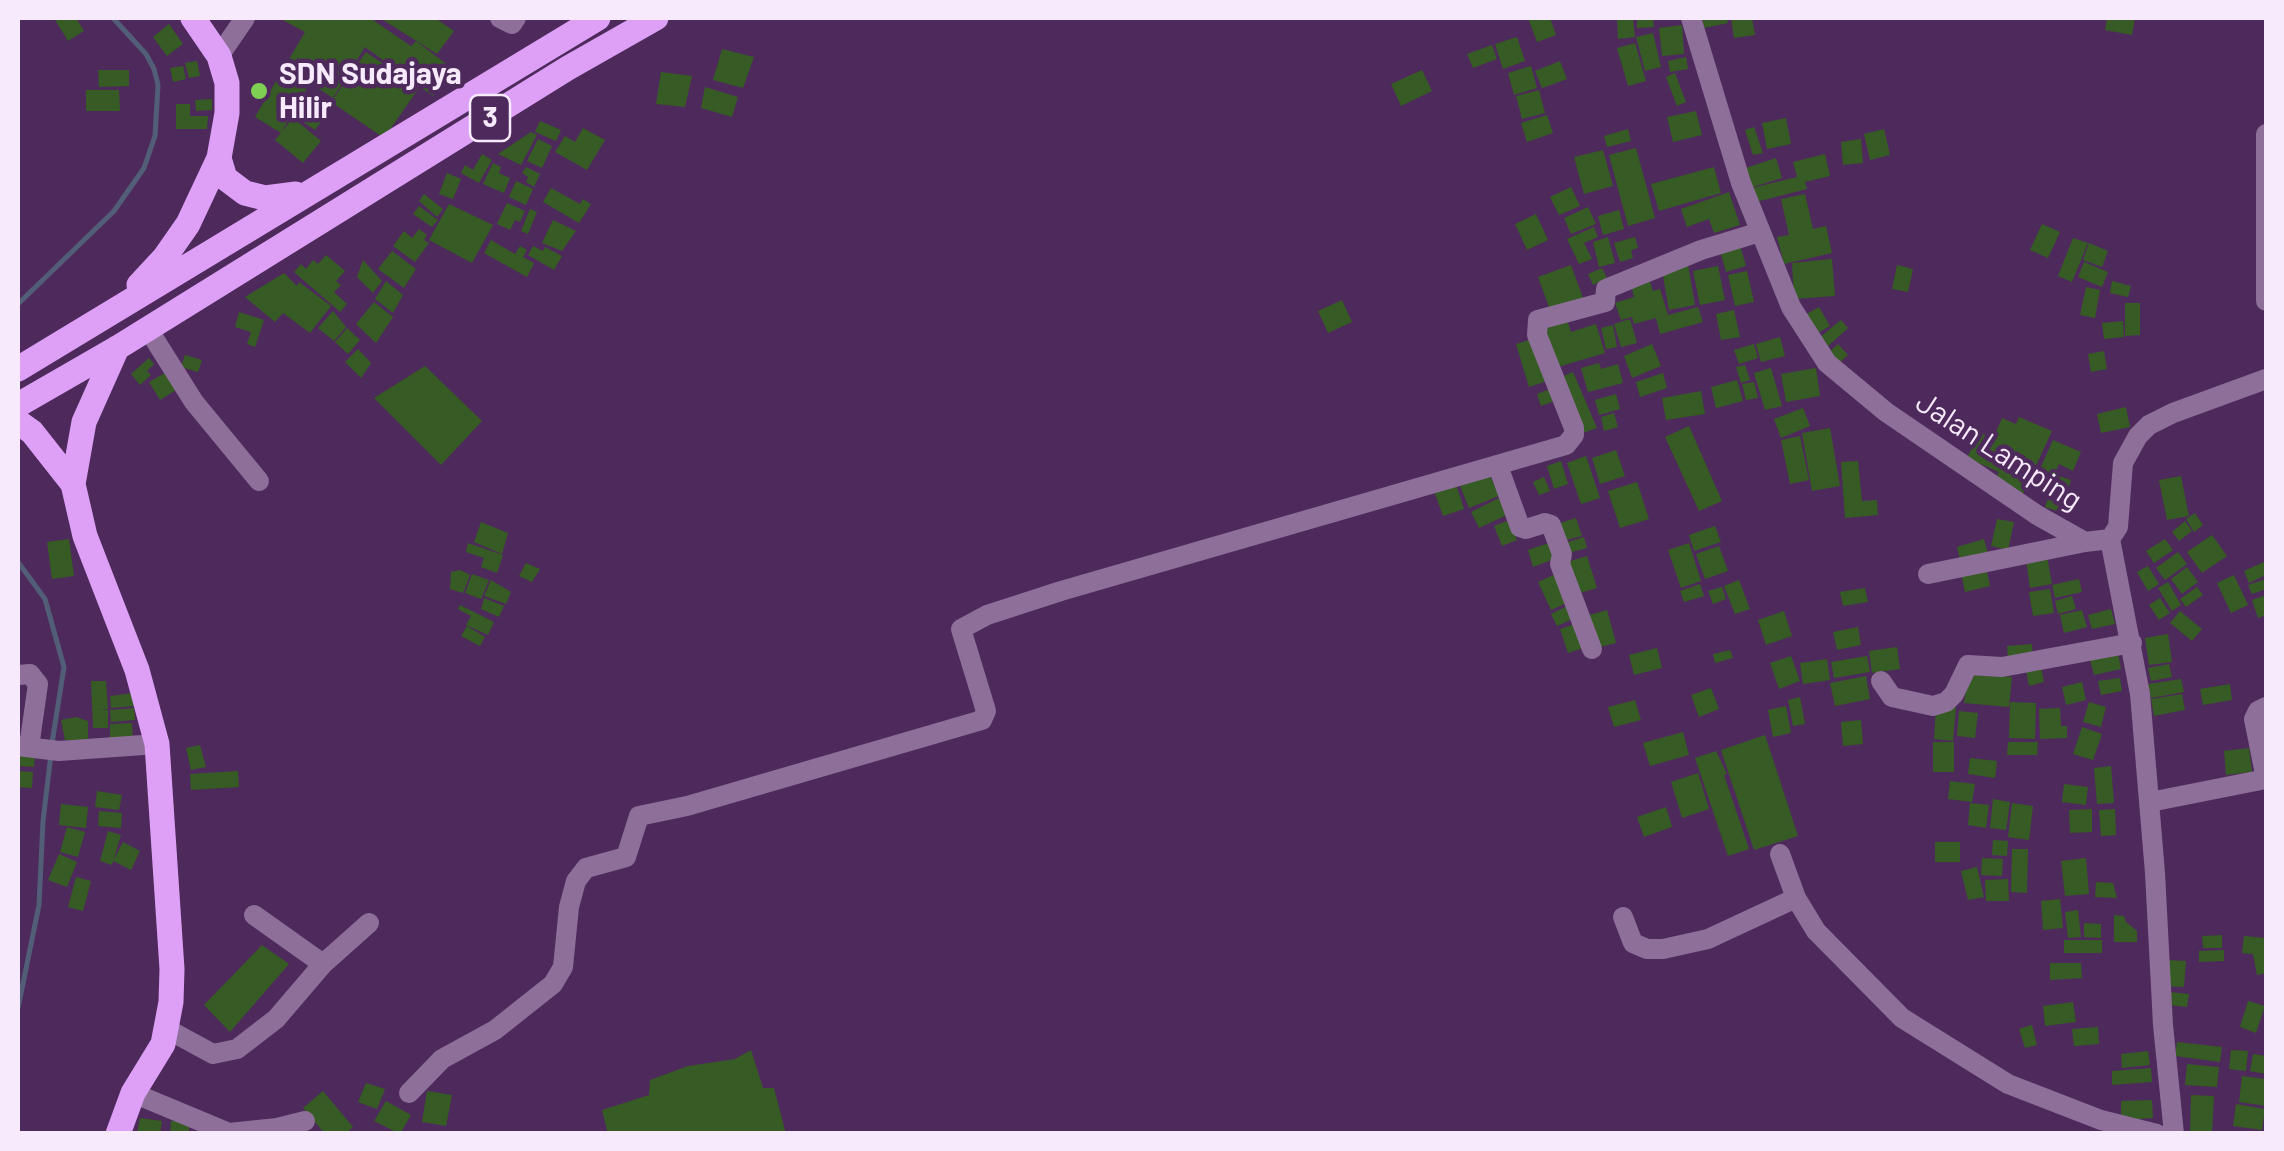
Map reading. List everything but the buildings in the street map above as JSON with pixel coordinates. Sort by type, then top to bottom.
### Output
[{"type":"main road","points":[[110,313],[165,257],[188,224],[220,158],[228,97],[218,56],[194,18]]},
{"type":"main road","name":"3","points":[[18,369],[598,18]]},
{"type":"main road","name":"3","points":[[18,405],[656,18]]},
{"type":"main road","points":[[220,158],[225,178],[246,193],[265,198],[310,191]]},
{"type":"main road","points":[[117,348],[84,422],[73,484],[85,536],[137,670],[158,744],[172,944],[171,1002],[163,1044],[132,1093],[118,1134]]},
{"type":"main road","points":[[18,422],[32,432],[73,484]]},
{"type":"street","points":[[218,56],[245,18]]},
{"type":"street","points":[[500,18],[512,24],[516,18]]},
{"type":"street","name":"Jalan Lamping","points":[[1691,18],[1719,115],[1760,232],[1791,307],[1826,363],[1956,462],[2085,542],[2110,539]]},
{"type":"street","points":[[2266,134],[2266,301]]},
{"type":"street","points":[[409,1093],[442,1059],[495,1030],[553,984],[563,967],[576,881],[586,868],[626,857],[638,816],[687,806],[982,720],[986,712],[962,637],[961,628],[965,626],[1061,591],[1566,445],[1574,435],[1535,329],[1538,320],[1604,302],[1606,290],[1701,250],[1760,232]]},
{"type":"street","points":[[148,329],[194,402],[259,481]]},
{"type":"street","points":[[2174,1134],[2162,1025],[2150,802],[2132,643],[2110,539],[2118,527],[2123,463],[2138,436],[2149,425],[2173,413],[2266,380]]},
{"type":"street","points":[[1498,466],[1520,527],[1551,524],[1562,554],[1560,564],[1592,649]]},
{"type":"street","points":[[1928,574],[2085,542]]},
{"type":"street","points":[[1881,680],[1892,698],[1940,705],[1954,694],[1968,665],[2002,666],[2132,643]]},
{"type":"street","points":[[18,675],[30,674],[38,684],[38,748],[158,744]]},
{"type":"street","points":[[2150,802],[2266,779],[2254,719],[2266,707]]},
{"type":"street","points":[[1780,854],[1796,898],[1816,931],[1902,1018],[2022,1090],[2101,1120],[2157,1134]]},
{"type":"street","points":[[1623,918],[1633,943],[1647,949],[1663,949],[1708,939],[1796,898]]},
{"type":"street","points":[[254,915],[324,964]]},
{"type":"street","points":[[167,1029],[213,1054],[230,1052],[276,1019],[324,964],[369,923]]},
{"type":"street","points":[[132,1093],[206,1130],[230,1134],[305,1120]]},
{"type":"waterway","points":[[18,304],[114,211],[144,168],[155,136],[158,85],[154,69],[146,54],[113,18]]},
{"type":"waterway","points":[[18,562],[45,599],[64,667],[52,743]]},
{"type":"waterway","points":[[18,1008],[39,905],[51,754]]},
{"type":"place","name":"SDN Sudajaya Hilir","points":[[259,91]]}]
